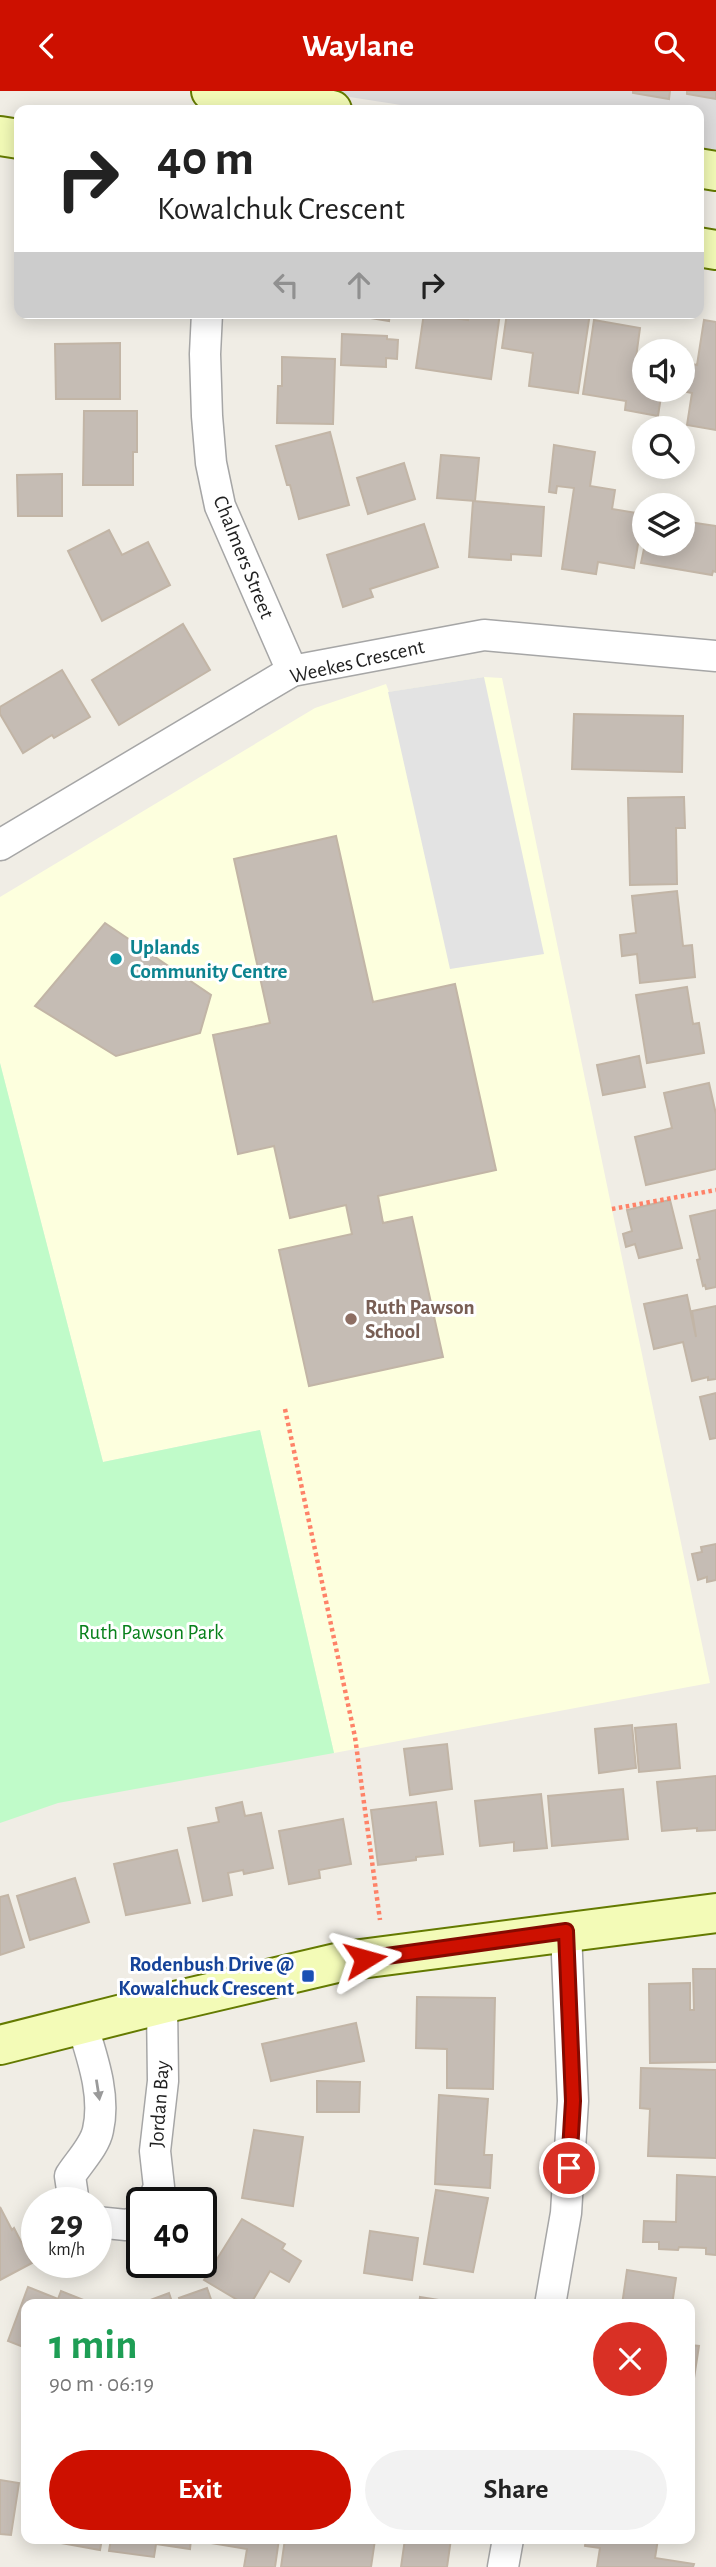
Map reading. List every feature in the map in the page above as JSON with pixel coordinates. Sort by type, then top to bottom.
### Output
[{"type":"street","points":[[211,91],[300,105]]},
{"type":"street","name":"Chalmers Street","points":[[207,319],[207,416],[211,463],[220,506],[292,671]]},
{"type":"street","name":"Weekes Crescent","points":[[0,845],[292,671],[484,635],[716,656]]},
{"type":"street","points":[[0,2045],[345,1961],[716,1913]]},
{"type":"street","points":[[551,2299],[566,2213],[573,2101],[566,1931]]},
{"type":"street","name":"Jordan Bay","points":[[159,2187],[155,2151],[163,2081],[162,2004]]},
{"type":"street","points":[[72,2187],[70,2176],[98,2132],[100,2101],[94,2066],[82,2024]]},
{"type":"street","points":[[503,2567],[507,2544]]},
{"type":"path","points":[[612,1209],[716,1190]]},
{"type":"path","points":[[285,1409],[355,1737],[385,1956]]},
{"type":"shaded area","points":[[311,91],[716,91],[716,155],[704,153],[704,105],[401,105]]},
{"type":"shaded area","name":"Ruth Pawson School","points":[[484,677],[502,678],[710,1683],[334,1753],[260,1430],[103,1462],[0,1063],[0,897],[315,708],[386,684],[389,692]]},
{"type":"shaded area","points":[[484,677],[544,954],[450,969],[388,692]]},
{"type":"green space","name":"Ruth Pawson Park","points":[[0,1063],[103,1462],[260,1430],[334,1753],[58,1803],[0,1823]]},
{"type":"building","points":[[633,91],[670,91],[669,99]]},
{"type":"building","points":[[687,91],[716,91],[716,99],[687,94]]},
{"type":"building","points":[[423,319],[499,319],[491,379],[416,368]]},
{"type":"building","points":[[506,319],[589,319],[578,393],[529,386],[533,353],[502,348]]},
{"type":"building","points":[[594,320],[640,328],[639,339],[632,339],[632,402],[660,402],[658,416],[625,410],[626,401],[583,394]]},
{"type":"building","points":[[704,320],[716,322],[716,430],[695,426],[695,416],[688,416],[691,402],[695,402]]},
{"type":"building","points":[[342,334],[387,336],[387,339],[398,340],[397,359],[386,358],[386,367],[341,365]]},
{"type":"building","points":[[120,343],[120,399],[56,399],[55,344]]},
{"type":"building","points":[[282,357],[335,359],[333,424],[277,423],[278,386],[282,386]]},
{"type":"building","points":[[84,411],[137,411],[137,452],[133,452],[133,485],[83,485]]},
{"type":"building","points":[[330,432],[349,505],[299,519],[276,446]]},
{"type":"building","points":[[554,445],[595,452],[590,486],[615,490],[612,509],[632,512],[632,556],[636,556],[634,568],[598,562],[596,574],[562,569],[574,488],[557,486],[556,493],[549,492]]},
{"type":"building","points":[[441,455],[479,458],[475,501],[437,498]]},
{"type":"building","points":[[404,463],[415,499],[368,514],[357,478]]},
{"type":"building","points":[[62,474],[62,516],[18,516],[17,475]]},
{"type":"building","points":[[473,501],[544,507],[541,556],[511,554],[511,560],[469,557]]},
{"type":"building","points":[[695,523],[716,526],[716,572],[713,571],[712,575],[641,563],[642,556],[695,556]]},
{"type":"building","points":[[424,524],[438,567],[370,589],[373,597],[343,607],[327,555]]},
{"type":"building","points":[[109,530],[122,555],[148,542],[170,585],[102,621],[68,551]]},
{"type":"building","points":[[183,624],[210,670],[119,725],[92,680]]},
{"type":"building","points":[[62,670],[90,717],[54,738],[52,735],[23,753],[0,714],[0,707]]},
{"type":"building","points":[[574,714],[683,716],[682,772],[572,769]]},
{"type":"building","points":[[684,797],[685,828],[676,828],[677,884],[630,885],[628,798]]},
{"type":"building","points":[[336,836],[373,1002],[455,984],[496,1170],[378,1196],[383,1223],[412,1217],[443,1357],[309,1386],[279,1250],[352,1234],[346,1205],[290,1218],[274,1146],[238,1154],[213,1035],[270,1023],[234,859]]},
{"type":"building","points":[[677,891],[683,946],[692,945],[695,977],[640,983],[637,954],[622,956],[620,935],[636,933],[632,896]]},
{"type":"building","name":"Uplands Community Centre","points":[[105,923],[211,995],[200,1033],[116,1056],[35,1006]]},
{"type":"building","points":[[687,987],[693,1024],[699,1023],[704,1053],[647,1063],[636,995]]},
{"type":"building","points":[[639,1056],[645,1087],[603,1095],[597,1065]]},
{"type":"building","points":[[709,1083],[716,1114],[716,1169],[646,1185],[635,1137],[672,1128],[664,1093]]},
{"type":"building","points":[[670,1200],[682,1248],[639,1258],[635,1244],[626,1247],[623,1234],[632,1231],[627,1210]]},
{"type":"building","points":[[716,1210],[716,1287],[706,1289],[697,1260],[700,1259],[690,1216]]},
{"type":"building","points":[[687,1295],[696,1337],[692,1311],[716,1306],[716,1379],[708,1380],[708,1377],[692,1381],[683,1342],[654,1349],[644,1304]]},
{"type":"building","points":[[716,1393],[716,1438],[710,1439],[700,1397]]},
{"type":"building","points":[[716,1544],[716,1580],[707,1582],[707,1577],[698,1580],[692,1554],[702,1552],[701,1547]]},
{"type":"building","points":[[676,1724],[680,1768],[639,1772],[635,1728]]},
{"type":"building","points":[[632,1725],[636,1768],[599,1773],[595,1729]]},
{"type":"building","points":[[447,1744],[452,1789],[410,1795],[404,1749]]},
{"type":"building","points":[[716,1776],[716,1830],[697,1831],[697,1828],[662,1831],[657,1782]]},
{"type":"building","points":[[623,1789],[628,1839],[552,1846],[548,1796]]},
{"type":"building","points":[[541,1794],[547,1848],[514,1851],[514,1842],[480,1846],[475,1801]]},
{"type":"building","points":[[242,1802],[245,1816],[261,1813],[273,1868],[244,1874],[243,1870],[228,1873],[232,1895],[203,1901],[188,1828],[219,1822],[216,1808]]},
{"type":"building","points":[[436,1802],[443,1854],[378,1865],[371,1810]]},
{"type":"building","points":[[343,1819],[351,1864],[319,1870],[320,1878],[289,1884],[279,1831]]},
{"type":"building","points":[[177,1850],[190,1903],[126,1915],[114,1864]]},
{"type":"building","points":[[75,1878],[89,1922],[30,1940],[17,1896]]},
{"type":"building","points":[[8,1895],[24,1947],[0,1955],[0,1897]]},
{"type":"building","points":[[693,1969],[716,1969],[716,2062],[650,2063],[649,1984],[690,1983],[690,2010],[694,2010]]},
{"type":"building","points":[[417,1997],[495,1998],[493,2089],[447,2088],[447,2049],[416,2048]]},
{"type":"building","points":[[356,2023],[364,2061],[271,2081],[262,2044]]},
{"type":"building","points":[[641,2068],[716,2070],[716,2158],[648,2156],[650,2109],[640,2108]]},
{"type":"building","points":[[317,2081],[360,2082],[359,2112],[317,2112]]},
{"type":"building","points":[[439,2095],[488,2099],[484,2155],[492,2155],[490,2188],[435,2184]]},
{"type":"building","points":[[254,2130],[303,2137],[293,2206],[242,2198]]},
{"type":"building","points":[[677,2175],[716,2177],[716,2255],[706,2254],[706,2248],[659,2249],[659,2242],[643,2242],[644,2221],[676,2222]]},
{"type":"building","points":[[436,2190],[488,2198],[473,2272],[424,2264]]},
{"type":"building","points":[[0,2207],[21,2242],[21,2269],[0,2280]]},
{"type":"building","points":[[242,2219],[285,2244],[282,2249],[301,2261],[289,2282],[270,2271],[254,2299],[236,2299],[204,2280],[217,2278],[217,2259]]},
{"type":"building","points":[[370,2231],[418,2238],[412,2280],[364,2273]]},
{"type":"building","points":[[627,2270],[676,2278],[673,2299],[623,2299]]},
{"type":"building","points":[[28,2287],[58,2299],[24,2299]]},
{"type":"building","points":[[207,2288],[211,2299],[179,2299]]},
{"type":"building","points":[[61,2291],[81,2299],[58,2299]]},
{"type":"building","points":[[169,2293],[171,2299],[153,2299]]},
{"type":"building","points":[[21,2306],[21,2346],[8,2341]]},
{"type":"building","points":[[695,2346],[699,2346],[695,2372]]},
{"type":"building","points":[[0,2480],[19,2483],[11,2535],[0,2534]]},
{"type":"building","points":[[67,2544],[101,2544],[100,2550]]},
{"type":"building","points":[[110,2544],[156,2544],[154,2557],[109,2551]]},
{"type":"building","points":[[156,2544],[190,2544],[190,2549]]},
{"type":"building","points":[[217,2544],[278,2544],[275,2567],[244,2567],[247,2549]]},
{"type":"building","points":[[284,2544],[374,2544],[371,2567],[281,2567]]},
{"type":"building","points":[[404,2544],[450,2544],[447,2567],[401,2567]]},
{"type":"building","points":[[657,2544],[655,2558],[694,2564],[693,2567],[597,2567],[600,2548],[585,2546]]},
{"type":"place","name":"Uplands Community Centre","points":[[116,959]]},
{"type":"place","name":"Ruth Pawson School","points":[[351,1319]]},
{"type":"place","name":"Rodenbush Drive @ Kowalchuck Crescent","points":[[308,1976]]},
{"type":"route","points":[[365,1959],[566,1931],[573,2101],[569,2168]]}]
